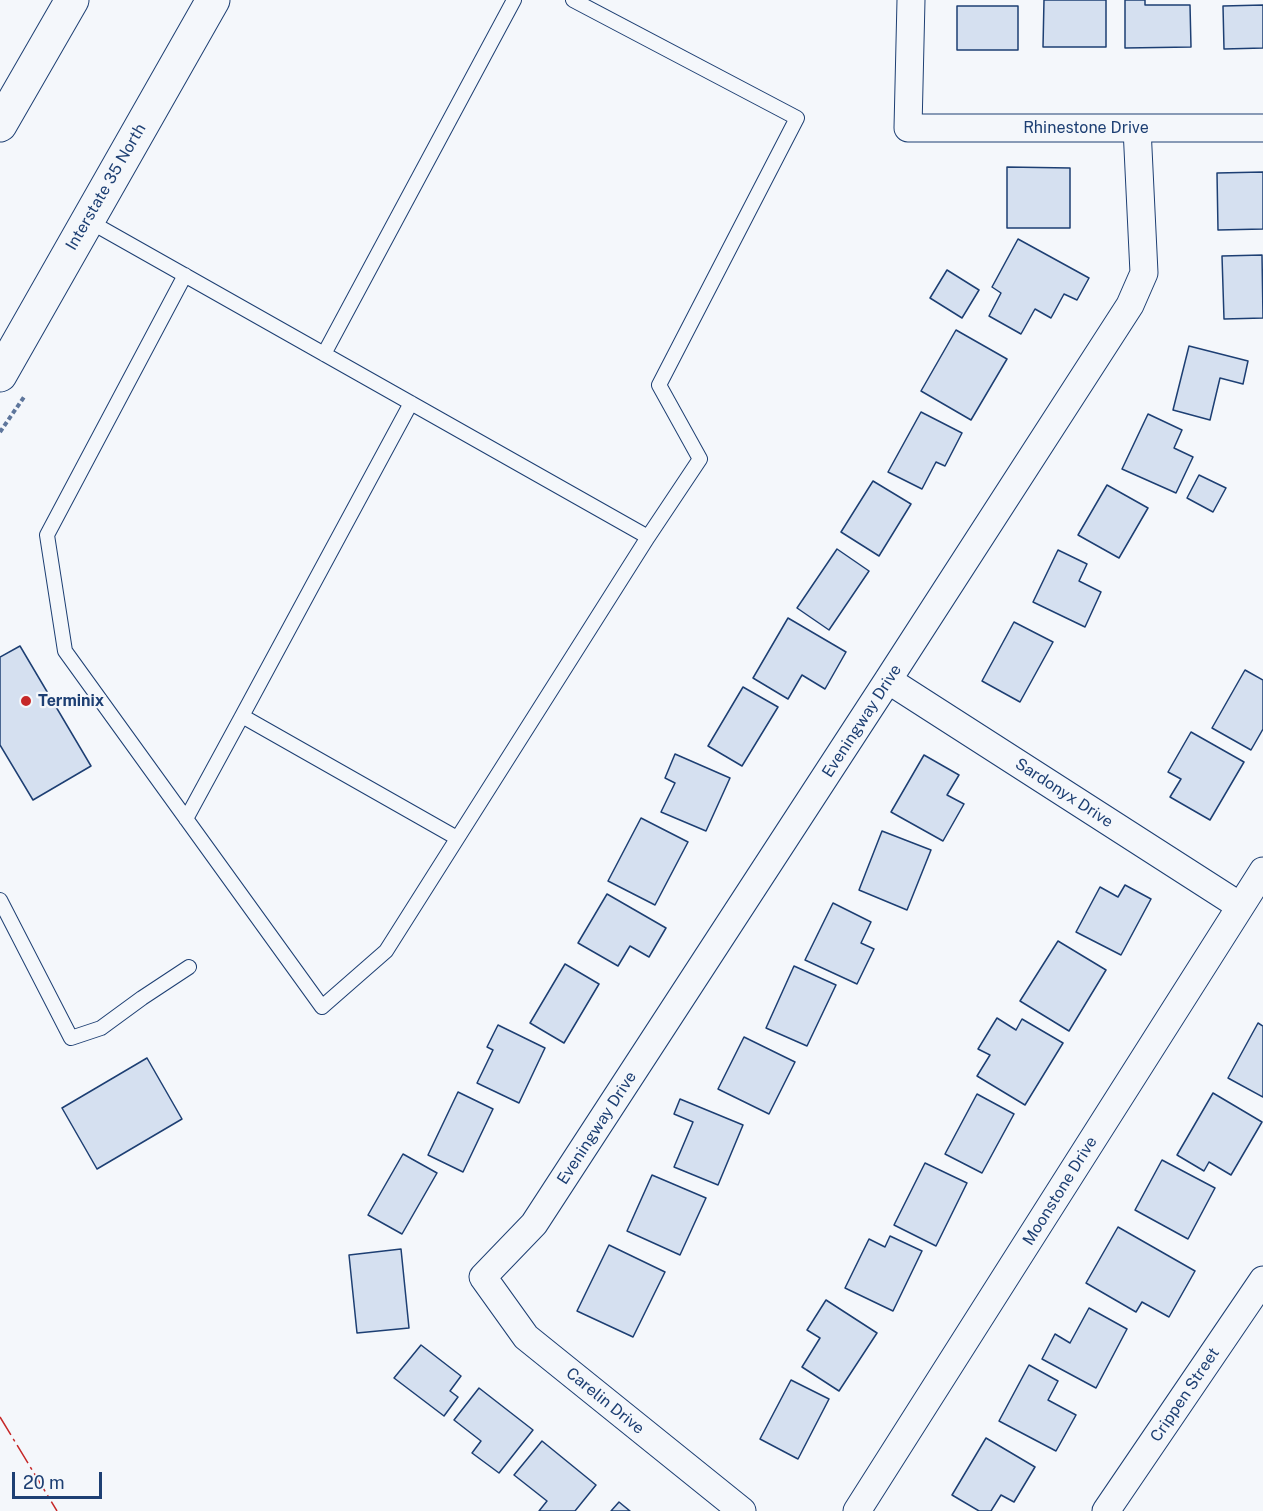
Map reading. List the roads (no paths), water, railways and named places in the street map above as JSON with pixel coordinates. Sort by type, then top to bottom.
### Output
[{"type":"main road","points":[[0,125],[72,0]]},
{"type":"main road","name":"Interstate 35 North","points":[[0,375],[213,0]]},
{"type":"street","name":"Rhinestone Drive","points":[[911,0],[908,128],[1263,128]]},
{"type":"street","name":"Eveningway Drive","points":[[483,1277],[534,1224],[1130,305],[1144,273],[1137,128]]},
{"type":"street","name":"Sardonyx Drive","points":[[888,680],[1240,906]]},
{"type":"street","name":"Moonstone Drive","points":[[857,1511],[1263,871]]},
{"type":"street","name":"Carelin Drive","points":[[483,1277],[526,1337],[742,1511]]},
{"type":"street","name":"Crippen Street","points":[[1106,1511],[1263,1280]]},
{"type":"lane","points":[[324,354],[514,0]]},
{"type":"lane","points":[[184,275],[47,535],[64,651],[322,1007],[386,951],[648,537],[700,459],[659,385],[797,118],[573,0]]},
{"type":"lane","points":[[87,220],[648,537]]},
{"type":"lane","points":[[186,819],[411,403]]},
{"type":"lane","points":[[242,716],[457,838]]},
{"type":"lane","points":[[0,900],[71,1038],[101,1028],[189,968]]},
{"type":"place","name":"Terminix","points":[[26,701]]}]
